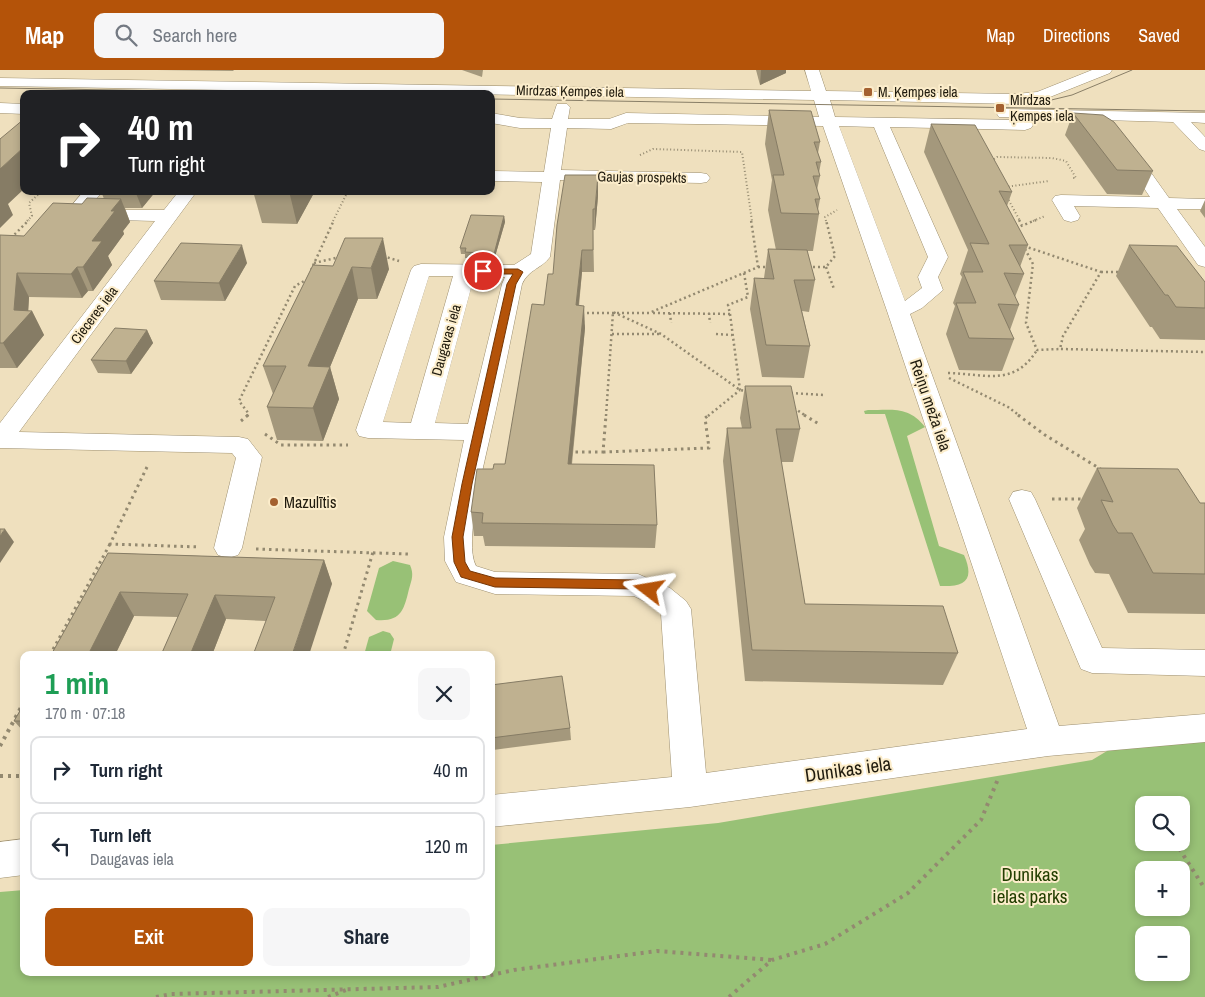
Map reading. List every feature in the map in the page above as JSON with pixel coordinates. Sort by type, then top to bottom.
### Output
[{"type":"street","points":[[0,81],[12,70]]},
{"type":"street","points":[[258,90],[268,70]]},
{"type":"street","name":"Reiņu meža iela","points":[[812,70],[1048,741]]},
{"type":"street","name":"Mirdzas Ķempes iela","points":[[0,81],[258,90],[513,83],[825,109],[1027,98],[1040,96],[1105,70]]},
{"type":"street","points":[[0,98],[20,99]]},
{"type":"street","name":"Mirdzas Ķempes iela","points":[[495,106],[509,106]]},
{"type":"street","points":[[0,108],[20,109]]},
{"type":"street","name":"Mirdzas Ķempes iela","points":[[555,112],[582,108]]},
{"type":"street","name":"Mirdzas Ķempes iela","points":[[611,108],[825,109],[1183,123],[1205,118]]},
{"type":"street","points":[[495,119],[520,123],[555,112],[611,124],[626,118],[825,109],[880,122],[1110,127],[1183,123],[1205,146]]},
{"type":"street","points":[[555,112],[551,176],[540,257],[518,272],[512,284],[470,466],[458,537],[459,562],[466,574],[495,583],[638,585],[660,596],[676,609],[690,791]]},
{"type":"street","points":[[880,122],[938,257],[928,277],[933,290],[915,304],[898,311]]},
{"type":"street","points":[[1110,127],[1164,202],[1202,271]]},
{"type":"street","name":"Gaujas prospekts","points":[[495,176],[702,178]]},
{"type":"street","points":[[90,195],[81,205],[82,211],[90,215],[169,216]]},
{"type":"street","name":"Cieceres iela","points":[[0,440],[185,195]]},
{"type":"street","points":[[1068,212],[1061,200],[1205,204]]},
{"type":"street","points":[[479,432],[368,430],[421,270],[518,272]]},
{"type":"street","name":"Daugavas iela","points":[[420,430],[466,271]]},
{"type":"street","points":[[0,440],[239,445],[249,457],[228,548]]},
{"type":"street","points":[[1022,499],[1092,660],[1205,663]]},
{"type":"street","name":"Dunikas iela","points":[[495,810],[690,791],[1048,741],[1205,728]]},
{"type":"street","points":[[0,860],[20,858]]},
{"type":"path","points":[[638,155],[653,149],[742,152],[758,267]]},
{"type":"path","points":[[987,162],[997,157],[1052,158],[1066,161],[1076,178],[1066,179]]},
{"type":"path","points":[[1002,188],[1057,180]]},
{"type":"path","points":[[6,243],[32,216],[29,203],[38,195]]},
{"type":"path","points":[[235,427],[249,414],[239,401],[295,286],[306,281],[346,195]]},
{"type":"path","points":[[1006,196],[1022,225]]},
{"type":"path","points":[[826,267],[835,256],[825,217],[840,209]]},
{"type":"path","points":[[1013,229],[1068,212]]},
{"type":"path","points":[[1037,350],[1026,323],[1033,264],[1023,246],[1101,272],[1129,273]]},
{"type":"path","points":[[378,255],[396,259],[421,270]]},
{"type":"path","points":[[314,263],[345,257]]},
{"type":"path","points":[[650,313],[758,267],[777,267]]},
{"type":"path","points":[[807,267],[826,267]]},
{"type":"path","points":[[826,267],[834,289]]},
{"type":"path","points":[[1060,349],[1063,336],[1101,272]]},
{"type":"path","points":[[740,390],[728,305],[748,297],[744,273]]},
{"type":"path","points":[[613,312],[661,334],[740,390],[749,391]]},
{"type":"path","points":[[603,452],[613,312]]},
{"type":"path","points":[[577,313],[730,314]]},
{"type":"path","points":[[670,313],[671,323]]},
{"type":"path","points":[[709,313],[710,324]]},
{"type":"path","points":[[612,334],[661,334]]},
{"type":"path","points":[[716,334],[732,335]]},
{"type":"path","points":[[1037,350],[1205,352]]},
{"type":"path","points":[[938,372],[1001,375],[1017,372],[1030,362],[1037,350]]},
{"type":"path","points":[[915,360],[1008,407],[1045,435],[1109,474]]},
{"type":"path","points":[[566,452],[709,448],[705,418],[740,390]]},
{"type":"path","points":[[786,393],[823,395]]},
{"type":"path","points":[[790,406],[819,424]]},
{"type":"path","points":[[1022,499],[1090,499]]},
{"type":"path","points":[[52,651],[110,544]]},
{"type":"path","points":[[344,651],[373,552]]},
{"type":"path","points":[[0,746],[20,709]]},
{"type":"path","points":[[495,974],[514,970],[657,951],[772,960],[825,944],[908,893],[981,820],[1011,746]]},
{"type":"path","points":[[0,776],[20,776]]},
{"type":"path","points":[[1181,851],[1205,889]]},
{"type":"path","points":[[729,997],[772,960]]},
{"type":"path","points":[[156,997],[171,994],[438,987],[487,976]]},
{"type":"path","points":[[328,997],[350,988]]},
{"type":"green space","points":[[864,411],[907,412],[919,420],[925,427],[907,436],[939,546],[964,555],[968,576],[961,583],[940,586],[885,414],[865,414]]},
{"type":"green space","points":[[393,561],[410,565],[412,577],[407,596],[403,609],[396,617],[376,620],[367,611],[379,568]]},
{"type":"green space","points":[[383,631],[390,633],[394,639],[391,651],[365,651],[369,637]]},
{"type":"green space","name":"Dunikas ielas parks","points":[[1205,738],[1205,997],[0,997],[0,892],[20,890],[20,976],[495,976],[495,845],[718,823],[1092,760],[1112,748]]},
{"type":"building","points":[[769,110],[811,111],[820,142],[814,142],[821,162],[816,162],[820,176],[813,176],[820,199],[815,199],[819,214],[781,213],[773,175],[784,175]]},
{"type":"building","points":[[1073,113],[1103,115],[1114,122],[1153,171],[1117,170]]},
{"type":"building","points":[[20,122],[20,151],[0,169],[0,139]]},
{"type":"building","points":[[931,124],[975,125],[1012,192],[999,191],[1028,245],[1009,245],[1024,274],[1004,273],[1019,305],[998,304],[1014,339],[969,338],[956,303],[976,303],[963,272],[983,272],[970,243],[989,244]]},
{"type":"building","points":[[565,175],[598,175],[595,209],[593,209],[593,250],[582,250],[576,305],[584,306],[568,464],[654,465],[657,525],[482,523],[483,513],[471,512],[477,469],[493,469],[494,464],[505,464],[532,304],[544,305],[548,274],[553,274],[557,225]]},
{"type":"building","points":[[87,198],[121,199],[111,211],[115,211],[92,241],[102,241],[83,267],[77,267],[71,274],[17,273],[14,310],[32,311],[3,343],[0,343],[0,235],[24,236],[53,203],[82,204]]},
{"type":"building","points":[[471,215],[504,216],[494,254],[465,252],[466,248],[460,248]]},
{"type":"building","points":[[345,238],[383,238],[371,268],[352,267],[308,366],[330,367],[313,408],[267,407],[286,366],[263,366],[313,265],[333,266]]},
{"type":"building","points":[[181,243],[242,245],[219,283],[154,281]]},
{"type":"building","points":[[1129,245],[1177,246],[1205,282],[1205,308],[1176,307],[1168,295],[1165,295]]},
{"type":"building","points":[[768,249],[807,250],[815,280],[794,280],[810,346],[766,345],[754,278],[774,279]]},
{"type":"building","points":[[115,328],[147,330],[126,361],[91,360]]},
{"type":"building","points":[[745,386],[791,386],[800,429],[776,429],[805,604],[943,606],[958,653],[752,650],[727,428],[751,428]]},
{"type":"building","points":[[1097,468],[1178,469],[1200,503],[1205,503],[1205,574],[1153,573],[1132,533],[1118,533],[1113,525],[1101,500],[1113,502]]},
{"type":"building","points":[[0,529],[5,529],[0,536]]},
{"type":"building","points":[[108,553],[324,560],[293,651],[255,651],[275,597],[215,595],[192,651],[163,651],[188,594],[120,592],[90,651],[53,651]]},
{"type":"building","points":[[562,676],[570,728],[495,737],[495,684]]},
{"type":"building","points":[[20,711],[20,721],[14,721]]},
{"type":"tram line","points":[[1039,103],[1072,95],[1132,70]]},
{"type":"tram line","points":[[0,88],[114,90]]},
{"type":"tram line","points":[[495,99],[1205,111]]},
{"type":"place","name":"M. Ķempes iela","points":[[868,92]]},
{"type":"place","name":"Mirdzas Ķempes iela","points":[[1000,108]]},
{"type":"place","name":"Mazulītis","points":[[274,502]]},
{"type":"route","points":[[483,271],[518,272],[512,284],[470,466],[458,537],[459,562],[466,574],[495,583],[638,585],[649,590]]}]
